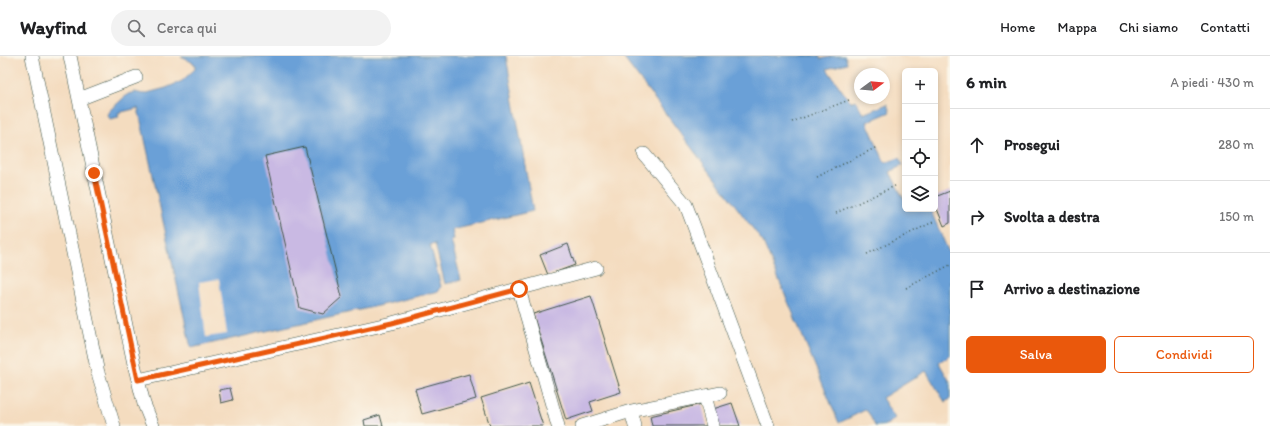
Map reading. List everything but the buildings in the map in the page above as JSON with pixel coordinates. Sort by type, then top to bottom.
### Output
[{"type":"street","points":[[32,56],[98,373],[114,426]]},
{"type":"street","points":[[70,56],[138,380],[144,404],[153,426]]},
{"type":"street","points":[[79,99],[136,77]]},
{"type":"street","points":[[644,154],[686,205],[768,426]]},
{"type":"street","points":[[138,380],[392,323],[596,268]]},
{"type":"street","points":[[519,289],[558,426]]},
{"type":"street","points":[[582,426],[631,412],[720,393]]},
{"type":"street","points":[[705,396],[713,426]]},
{"type":"street","points":[[631,412],[635,426]]},
{"type":"path","points":[[792,122],[849,100]]},
{"type":"path","points":[[817,177],[877,147]]},
{"type":"path","points":[[836,213],[897,185]]},
{"type":"path","points":[[867,254],[935,221]]},
{"type":"path","points":[[906,288],[950,264]]},
{"type":"water","points":[[181,56],[506,56],[533,211],[452,230],[454,239],[451,240],[461,280],[445,284],[435,244],[430,245],[441,286],[439,291],[191,348],[138,108],[118,113],[119,117],[110,119],[107,115],[109,111],[128,94],[135,92],[143,94],[166,88],[182,81],[195,69],[195,64]]},
{"type":"water","points":[[622,56],[819,56],[821,59],[834,56],[845,56],[847,63],[827,69],[850,102],[854,101],[854,104],[858,104],[863,114],[887,104],[890,112],[867,122],[885,163],[899,158],[902,163],[902,166],[890,172],[902,196],[902,212],[931,212],[950,255],[950,356],[939,363],[950,382],[950,399],[945,402],[926,371],[882,398],[895,418],[888,424],[875,426],[868,412],[865,410],[839,423],[763,242]]},
{"type":"pier","points":[[219,279],[227,334],[206,337],[199,282]]},
{"type":"route","points":[[94,173],[138,380],[392,323],[519,289]]}]
